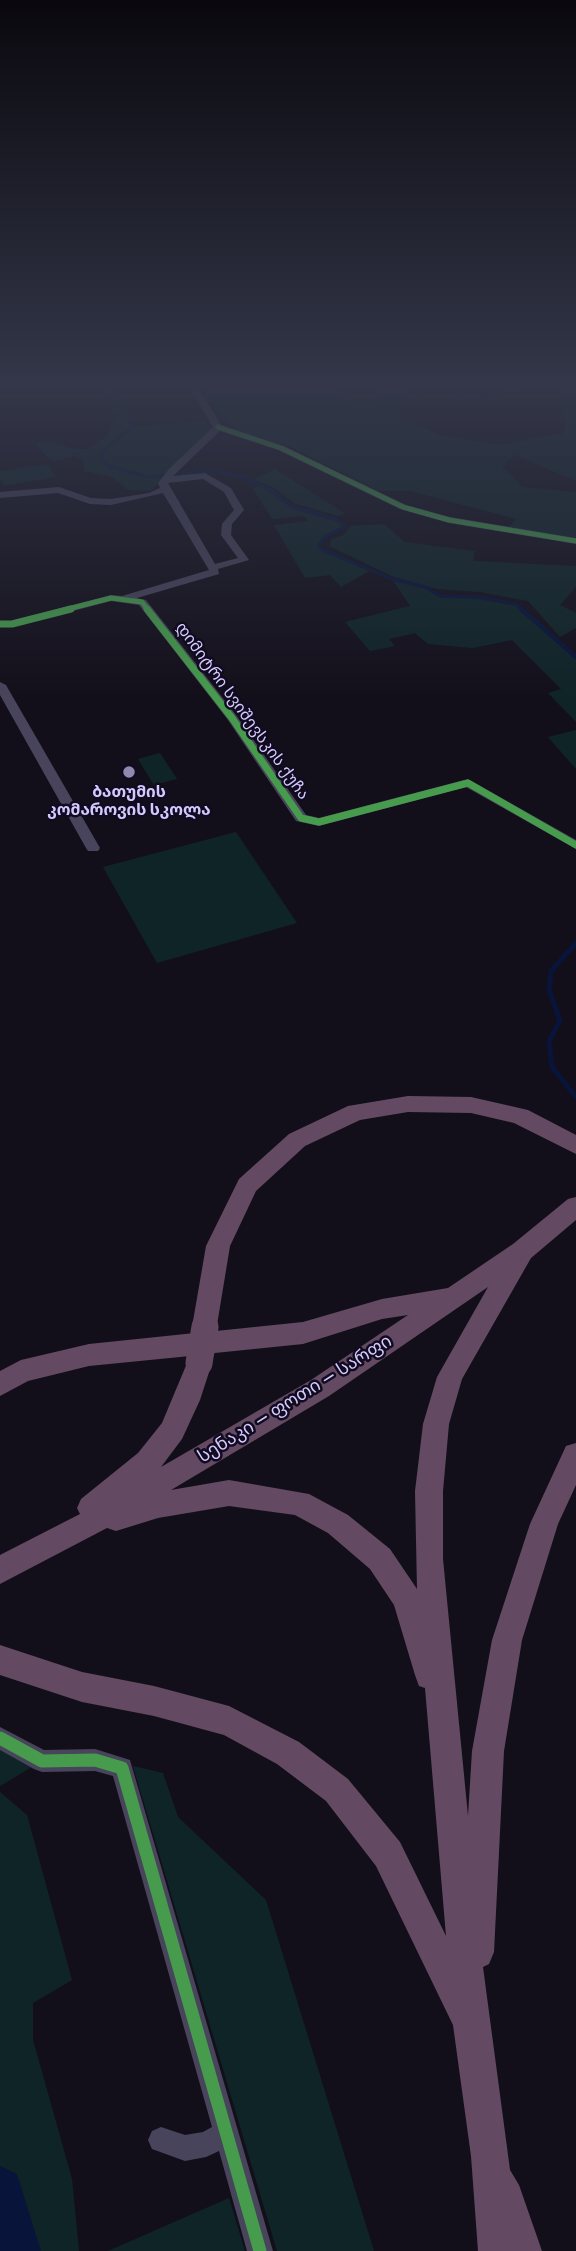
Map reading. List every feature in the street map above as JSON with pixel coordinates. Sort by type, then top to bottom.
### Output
[{"type":"highway","points":[[29,1555],[148,1462],[172,1431],[187,1400],[199,1363],[218,1246],[247,1185],[297,1140],[356,1112],[408,1104],[471,1105],[520,1116],[576,1145]]},
{"type":"highway","name":"სენაკი — ფოთი — სარფი","points":[[0,1570],[76,1531],[320,1388],[522,1251],[576,1206]]},
{"type":"highway","points":[[497,2251],[490,2156],[471,2025],[429,1559],[429,1491],[436,1424],[450,1377],[493,1308],[522,1251]]},
{"type":"highway","points":[[0,1385],[21,1371],[89,1355],[303,1333],[382,1309],[456,1296]]},
{"type":"highway","points":[[471,2025],[488,1751],[507,1640],[544,1524],[576,1455]]},
{"type":"highway","points":[[76,1531],[158,1505],[229,1493],[299,1503],[338,1524],[380,1559],[401,1589],[407,1599],[444,1723]]},
{"type":"highway","points":[[0,1660],[82,1687],[154,1701],[229,1721],[288,1753],[337,1790],[388,1854],[471,2025]]},
{"type":"highway","points":[[490,2156],[523,2251]]},
{"type":"street","points":[[0,495],[59,490],[90,501],[111,502],[141,498],[155,488]]},
{"type":"street","points":[[0,624],[12,624],[91,602],[126,598],[215,572],[171,488]]},
{"type":"street","points":[[214,567],[244,560],[226,535],[227,524],[239,510],[225,488]]},
{"type":"street","points":[[364,488],[403,507],[449,520],[576,541]]},
{"type":"street","name":"დიმიტრი სვიშევსკის ქუჩა","points":[[126,598],[142,602],[158,619],[301,818],[319,821],[468,783],[576,845]]},
{"type":"street","points":[[0,685],[93,848]]},
{"type":"street","points":[[0,1738],[43,1761],[95,1760],[122,1768],[260,2251]]},
{"type":"street","points":[[161,2140],[184,2148],[206,2144],[226,2133]]},
{"type":"green space","points":[[126,488],[154,488],[151,491]]},
{"type":"green space","points":[[264,488],[292,507],[337,520],[345,527],[326,536],[320,545],[324,550],[371,570],[341,587],[330,575],[305,578],[274,525],[308,521],[304,516],[272,519],[253,489]]},
{"type":"green space","points":[[274,488],[305,488],[346,514],[338,516],[294,503]]},
{"type":"green space","points":[[373,488],[533,488],[576,492],[576,538],[509,527],[516,519],[410,491],[379,491]]},
{"type":"green space","points":[[384,524],[405,542],[475,551],[473,561],[576,566],[576,587],[560,605],[576,613],[576,628],[560,637],[528,601],[480,592],[437,589],[394,577],[329,546],[331,539],[343,535],[351,526]]},
{"type":"green space","points":[[392,579],[425,587],[440,596],[476,597],[516,604],[533,617],[576,657],[576,722],[548,693],[561,689],[512,640],[473,648],[428,644],[415,633],[389,639],[395,646],[370,651],[345,622],[410,606]]},
{"type":"green space","points":[[576,730],[576,769],[548,737]]},
{"type":"green space","points":[[160,753],[177,779],[154,785],[138,759]]},
{"type":"green space","points":[[236,832],[297,923],[157,963],[103,867]]},
{"type":"green space","points":[[0,1738],[42,1761],[0,1786]]},
{"type":"green space","points":[[133,1766],[163,1773],[178,1817],[266,1900],[374,2251],[277,2251]]},
{"type":"green space","points":[[0,1792],[27,1815],[72,1980],[33,2003],[33,2040],[72,2179],[79,2251],[0,2251]]},
{"type":"green space","points":[[229,2198],[245,2251],[108,2251]]},
{"type":"waterway","points":[[267,488],[292,507],[337,520],[345,527],[326,536],[319,545],[323,550],[392,579],[425,587],[440,596],[476,597],[516,604],[523,610]]},
{"type":"waterway","points":[[521,609],[576,657]]},
{"type":"waterway","points":[[576,943],[551,971],[549,990],[560,1020],[549,1042],[552,1067],[576,1097]]},
{"type":"waterway","points":[[0,2191],[16,2251]]},
{"type":"cycle path","points":[[364,488],[403,507],[449,520],[576,541]]},
{"type":"cycle path","points":[[0,624],[12,624],[111,598],[142,602],[232,718],[301,818],[319,822],[468,783],[576,845]]},
{"type":"cycle path","points":[[0,1738],[42,1761],[95,1760],[122,1768],[260,2251]]},
{"type":"place","name":"ბათუმის კომაროვის სკოლა","points":[[129,772]]}]
